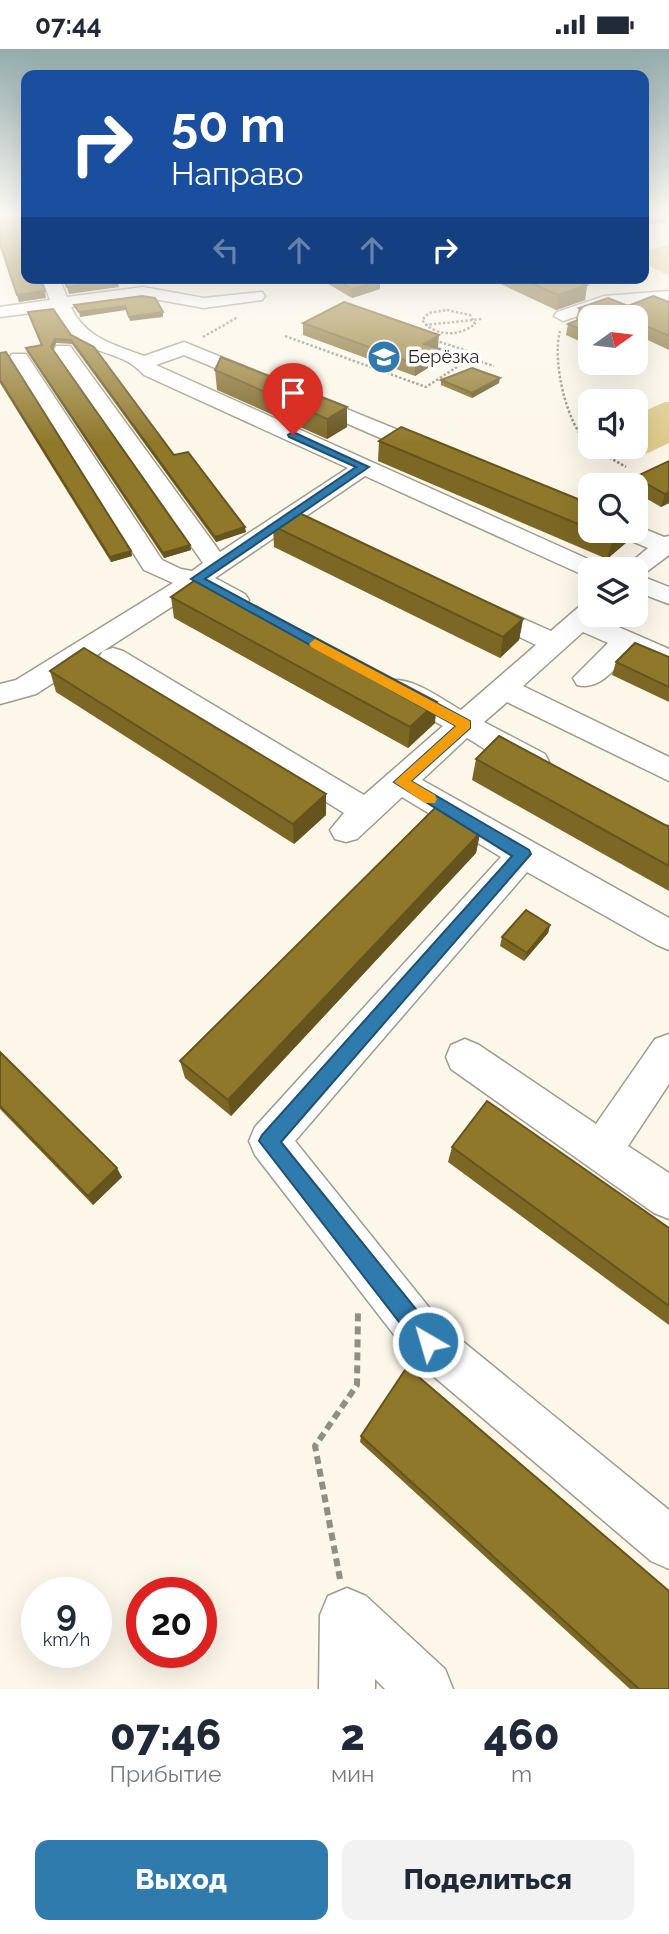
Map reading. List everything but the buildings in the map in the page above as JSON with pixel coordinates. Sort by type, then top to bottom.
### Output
[{"type":"street","points":[[55,290],[66,317],[85,339],[144,363],[151,371],[578,564]]},
{"type":"street","points":[[0,312],[143,292],[204,303],[257,296]]},
{"type":"street","points":[[564,316],[604,301],[668,296]]},
{"type":"street","points":[[144,363],[184,348],[452,460]]},
{"type":"street","points":[[64,350],[207,572],[258,612]]},
{"type":"street","points":[[19,358],[153,565],[175,576],[207,572]]},
{"type":"street","points":[[0,694],[26,687],[207,572],[364,467]]},
{"type":"street","points":[[289,517],[314,529]]},
{"type":"street","points":[[648,538],[667,545]]},
{"type":"street","points":[[648,560],[667,545]]},
{"type":"street","points":[[648,587],[669,596]]},
{"type":"street","points":[[453,595],[554,643]]},
{"type":"street","points":[[113,657],[357,821],[578,621]]},
{"type":"street","points":[[604,627],[626,641],[669,660]]},
{"type":"street","points":[[587,678],[626,641]]},
{"type":"street","points":[[368,672],[561,776]]},
{"type":"street","points":[[505,689],[669,771]]},
{"type":"street","points":[[401,782],[669,935]]},
{"type":"street","points":[[523,854],[269,1141],[428,1342],[669,1543]]},
{"type":"street","points":[[601,1151],[669,1051]]},
{"type":"street","points":[[465,1057],[669,1198]]},
{"type":"street","points":[[346,1615],[347,1689]]},
{"type":"street","points":[[346,1615],[425,1689]]},
{"type":"path","points":[[423,325],[424,316],[438,311],[464,313],[474,319]]},
{"type":"path","points":[[564,316],[558,339],[570,424],[578,437]]},
{"type":"path","points":[[423,325],[440,332],[463,332],[475,324],[474,319]]},
{"type":"path","points":[[423,325],[482,319]]},
{"type":"path","points":[[285,335],[426,387],[477,354],[427,338]]},
{"type":"path","points":[[329,352],[340,346]]},
{"type":"path","points":[[471,358],[494,366]]},
{"type":"path","points":[[612,459],[626,467]]},
{"type":"path","points":[[346,1615],[315,1446],[358,1385],[358,1254]]},
{"type":"shaded area","points":[[669,402],[669,443],[648,453],[648,409]]},
{"type":"slow traffic","points":[[315,644],[466,725],[401,782],[430,799]]},
{"type":"place","name":"Берёзка","points":[[384,357]]},
{"type":"route","points":[[293,435],[364,467],[197,579],[466,725],[401,782],[523,854],[269,1141],[428,1342]]}]
